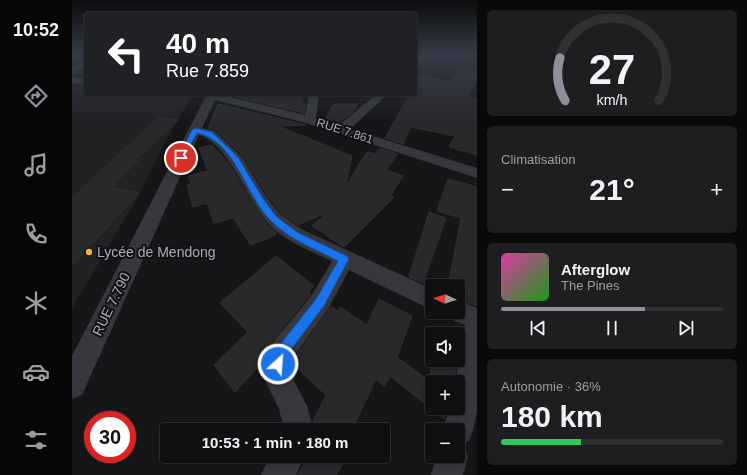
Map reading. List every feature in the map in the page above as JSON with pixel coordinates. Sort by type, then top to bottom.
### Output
[{"type":"street","points":[[72,80],[84,82]]},
{"type":"street","name":"RUE 7.790","points":[[72,385],[211,96]]},
{"type":"street","name":"RUE 7.861","points":[[215,96],[310,120],[477,173]]},
{"type":"street","points":[[310,120],[314,96]]},
{"type":"street","points":[[341,130],[381,96]]},
{"type":"street","points":[[195,130],[210,134],[236,159],[261,202],[274,219],[294,234],[425,297]]},
{"type":"street","points":[[297,423],[294,406],[278,378],[278,364],[282,351],[320,302],[344,259]]},
{"type":"street","points":[[465,314],[477,319]]},
{"type":"street","points":[[460,423],[467,394],[477,323]]},
{"type":"street","points":[[277,475],[285,463]]},
{"type":"street","points":[[447,475],[450,463]]},
{"type":"shaded area","name":"Lycée de Mendong","points":[[72,85],[84,88],[84,96],[192,96],[167,138],[139,195],[72,308]]},
{"type":"building","points":[[417,77],[429,77],[451,82],[455,77],[477,77],[468,96],[477,99],[477,155],[449,147],[455,136],[411,127],[403,144],[385,138],[408,97],[415,99],[415,96],[417,96]]},
{"type":"building","points":[[301,96],[305,106],[304,113],[237,97]]},
{"type":"building","points":[[218,104],[306,125],[278,126],[352,156],[345,188],[364,156],[368,152],[375,154],[379,148],[398,154],[386,170],[403,176],[391,195],[394,197],[344,247],[312,226],[328,212],[298,225],[281,213],[268,197],[242,155],[216,130],[208,128]]},
{"type":"building","points":[[338,104],[357,104],[355,110],[339,123],[326,119],[332,106]]},
{"type":"building","points":[[159,117],[178,120],[133,162],[138,160],[111,187],[139,193],[72,265],[72,198]]},
{"type":"building","points":[[212,145],[227,161],[259,213],[277,234],[251,245],[233,218],[214,223],[207,203],[193,207],[187,185],[191,184],[188,176],[208,171],[199,148]]},
{"type":"building","points":[[448,179],[477,187],[477,306],[465,302],[465,279],[449,279],[461,218],[437,211]]},
{"type":"building","points":[[429,212],[446,218],[423,283],[409,277]]},
{"type":"building","points":[[276,256],[314,286],[308,292],[311,294],[272,341],[263,362],[235,392],[214,365],[248,332],[220,303]]},
{"type":"building","points":[[379,299],[412,316],[397,357],[425,378],[425,404],[390,376],[384,386],[376,379],[355,423],[316,423],[313,421],[326,395],[292,363],[293,360],[331,307],[338,311],[340,307],[367,325]]},
{"type":"building","points":[[432,367],[456,367],[455,375],[430,375]]},
{"type":"building","points":[[439,415],[445,415],[444,419]]},
{"type":"building","points":[[305,463],[344,463],[336,475],[298,475]]},
{"type":"place","name":"Lycée de Mendong","points":[[89,252]]},
{"type":"route","points":[[181,158],[195,130],[210,134],[236,159],[261,202],[274,219],[294,234],[344,259],[320,302],[282,351],[278,364]]}]
